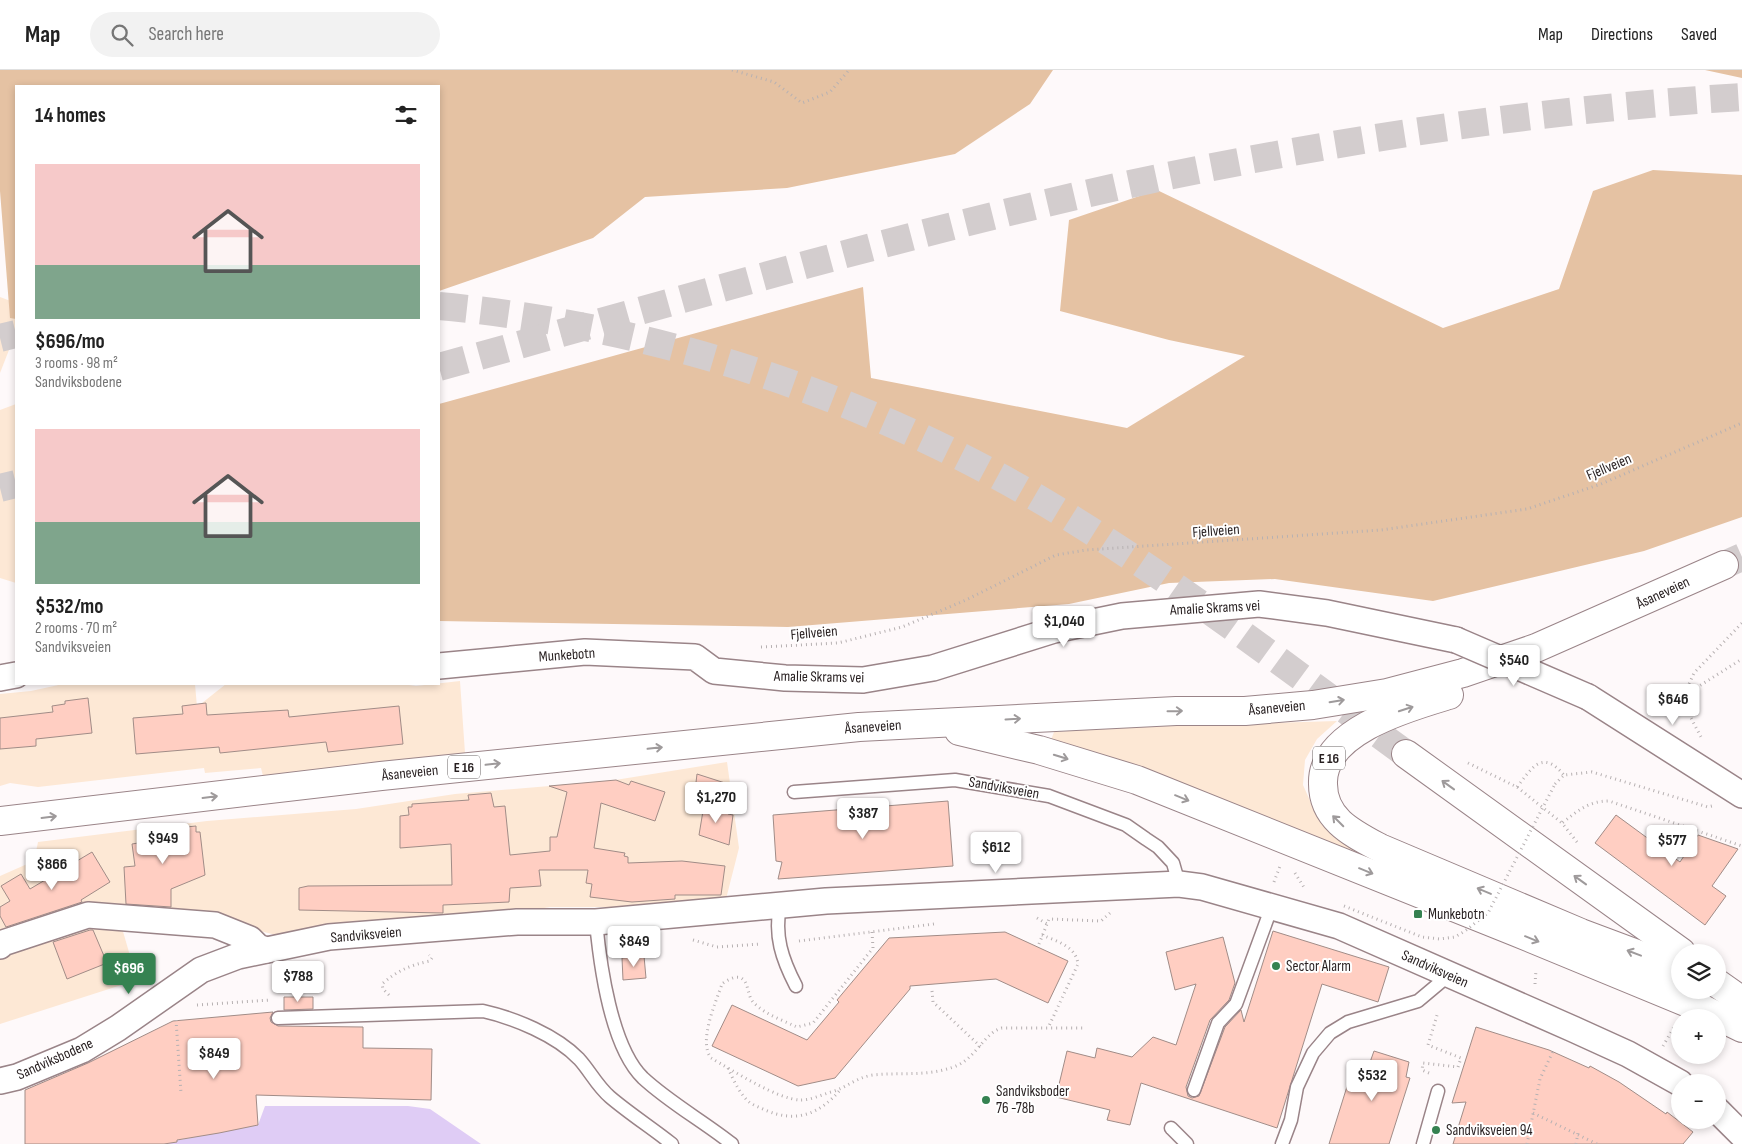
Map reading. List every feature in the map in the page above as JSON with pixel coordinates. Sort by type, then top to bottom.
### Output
[{"type":"main road","name":"Åsaneveien","points":[[0,821],[381,776],[754,737],[930,723],[1176,711],[1245,711],[1313,705],[1387,693],[1463,673],[1536,648],[1724,565],[1649,614],[1541,662],[1399,711],[1373,723],[1345,741],[1328,759],[1322,776],[1323,796],[1332,814],[1348,831],[1581,933],[1671,967]]},
{"type":"main road","name":"E 16","points":[[930,723],[1039,750],[1137,780],[1525,936],[1705,1010],[1742,1028]]},
{"type":"main road","points":[[1406,754],[1671,945]]},
{"type":"main road","points":[[1726,990],[1742,1001]]},
{"type":"street","name":"Amalie Skrams vei","points":[[695,657],[714,671],[784,678],[863,680],[933,668],[1054,630],[1122,616],[1259,604],[1327,613],[1456,640],[1588,697],[1739,793]]},
{"type":"street","name":"Munkebotn","points":[[440,666],[586,652],[695,657]]},
{"type":"street","points":[[0,678],[15,675]]},
{"type":"street","name":"Sandviksveien","points":[[266,950],[329,937],[517,922],[596,922],[877,898],[1179,884],[1202,887],[1339,926],[1628,1054],[1671,1078]]},
{"type":"street","points":[[0,946],[3,942],[88,915],[215,925],[250,939],[266,950]]},
{"type":"street","name":"Sandviksbodene","points":[[0,1081],[17,1077],[82,1050],[118,1028],[201,970],[238,956],[266,950]]},
{"type":"street","points":[[1726,1119],[1742,1135]]},
{"type":"lane","name":"Sandviksveien","points":[[794,792],[954,780],[1050,796],[1126,825],[1158,846],[1173,863],[1179,884]]},
{"type":"lane","points":[[780,905],[777,923],[780,945],[786,968],[796,986]]},
{"type":"lane","points":[[1194,1090],[1218,1023],[1236,1004],[1272,906]]},
{"type":"lane","points":[[596,922],[601,975],[612,1015],[632,1062],[641,1077],[676,1105],[732,1144]]},
{"type":"lane","points":[[1282,1144],[1291,1120],[1297,1087],[1314,1053],[1330,1033],[1348,1022],[1418,1001],[1449,975]]},
{"type":"lane","points":[[278,1018],[483,1011],[510,1018],[566,1047],[580,1060],[595,1083],[610,1097],[672,1144]]},
{"type":"lane","points":[[1423,1144],[1438,1091]]},
{"type":"lane","points":[[1171,1128],[1187,1144]]},
{"type":"path","points":[[732,70],[774,82],[802,102],[830,92],[849,70]]},
{"type":"path","name":"Fjellveien","points":[[758,647],[838,643],[902,627],[966,600],[1056,555],[1086,550],[1381,530],[1527,509],[1601,484],[1742,424]]},
{"type":"path","points":[[1700,767],[1707,754],[1705,744],[1691,718],[1685,694],[1694,673],[1742,623]]},
{"type":"path","points":[[1685,694],[1742,659]]},
{"type":"path","points":[[1460,759],[1517,787],[1562,823],[1578,844]]},
{"type":"path","points":[[1517,787],[1534,766],[1542,762],[1552,763],[1564,775]]},
{"type":"path","points":[[1344,906],[1422,937],[1440,939],[1455,937],[1488,913],[1555,784],[1564,775],[1592,772],[1708,807],[1739,793]]},
{"type":"path","points":[[1562,823],[1585,805],[1595,801],[1609,802],[1742,846]]},
{"type":"path","points":[[1271,863],[1295,873]]},
{"type":"path","points":[[1039,944],[1049,919],[1101,922],[1106,919],[1120,888]]},
{"type":"path","points":[[1030,915],[1047,924]]},
{"type":"path","points":[[692,940],[718,947],[780,945],[943,923]]},
{"type":"path","points":[[840,1090],[807,1099],[790,1098],[711,1058],[706,1044],[708,1029],[722,984],[738,977],[742,978],[746,984],[749,997],[760,1009],[797,1027],[813,1023],[873,948],[872,932]]},
{"type":"path","points":[[1042,935],[1068,947],[1074,953],[1078,964],[1048,1028]]},
{"type":"path","points":[[382,984],[395,972],[424,962]]},
{"type":"path","points":[[932,991],[933,1002],[981,1047]]},
{"type":"path","points":[[190,1007],[241,1001],[278,1000],[278,1018]]},
{"type":"path","points":[[169,1019],[180,1013]]},
{"type":"path","points":[[175,1017],[181,1093]]},
{"type":"path","points":[[727,1067],[751,1104],[779,1116],[799,1116],[825,1106],[840,1090],[851,1082],[868,1076],[927,1074],[943,1071],[967,1060],[998,1029],[1086,1028]]},
{"type":"path","points":[[1432,1029],[1428,1045],[1461,1058],[1458,1066],[1423,1063],[1422,1070],[1441,1080],[1438,1091]]},
{"type":"path","points":[[1671,1032],[1663,1046],[1671,1050]]},
{"type":"path","points":[[1527,1144],[1540,1079],[1552,1053]]},
{"type":"path","points":[[1533,1113],[1597,1144]]},
{"type":"path","points":[[1576,1144],[1578,1134]]},
{"type":"shaded area","points":[[0,70],[1053,70],[1030,104],[955,154],[787,188],[645,197],[593,238],[440,291],[440,85],[15,85],[15,319],[10,318],[0,191]]},
{"type":"shaded area","points":[[1705,70],[1742,70],[1742,78]]},
{"type":"shaded area","points":[[1653,170],[1742,175],[1742,517],[1644,551],[1433,601],[1275,579],[1169,583],[1069,604],[788,627],[440,621],[440,404],[863,287],[871,378],[1127,428],[1245,356],[1169,340],[1060,311],[1069,220],[1157,190],[1443,328],[1559,289],[1593,191]]},
{"type":"shaded area","points":[[0,297],[15,303],[15,335],[0,373]]},
{"type":"shaded area","points":[[15,404],[15,583],[0,578],[0,410]]},
{"type":"shaded area","points":[[460,681],[465,753],[263,776],[261,768],[205,773],[204,768],[38,787],[10,783],[0,786],[0,694],[31,691],[58,685],[195,685],[197,707],[225,685],[416,686],[440,685],[440,683]]},
{"type":"shaded area","points":[[1337,721],[1317,739],[1305,760],[1303,785],[1315,812],[1387,866],[1199,790],[1051,740],[1054,732],[1127,727]]},
{"type":"shaded area","points":[[727,762],[739,848],[726,899],[631,907],[550,907],[509,914],[450,914],[284,937],[213,919],[0,931],[0,876],[34,861],[38,842],[207,821],[356,809],[455,794],[609,781]]},
{"type":"shaded area","points":[[90,922],[122,928],[137,980],[0,1024],[0,958]]},
{"type":"shaded area","points":[[265,1106],[408,1106],[430,1109],[481,1144],[158,1144],[258,1125]]},
{"type":"building","points":[[88,698],[92,733],[36,739],[36,746],[0,749],[0,718],[53,712],[52,706],[65,704],[65,701]]},
{"type":"building","points":[[206,703],[207,715],[288,710],[289,717],[399,706],[403,744],[328,752],[326,742],[220,753],[219,747],[136,754],[133,718],[183,714],[182,706]]},
{"type":"building","points":[[697,774],[725,783],[718,807],[694,799]]},
{"type":"building","points":[[616,780],[629,785],[631,781],[665,792],[655,821],[601,803],[594,848],[625,853],[624,856],[628,857],[628,863],[682,861],[725,866],[721,895],[675,895],[675,899],[632,902],[590,897],[592,884],[586,883],[588,870],[539,870],[541,886],[510,888],[509,902],[443,905],[443,913],[299,910],[299,888],[308,886],[452,885],[451,844],[400,848],[400,816],[409,815],[408,807],[412,807],[412,804],[469,800],[468,795],[491,793],[494,807],[505,806],[510,855],[550,851],[550,837],[557,837],[567,792],[549,786]]},
{"type":"building","points":[[948,801],[953,866],[778,879],[782,862],[776,861],[773,815]]},
{"type":"building","points":[[704,805],[729,809],[728,814],[733,815],[729,845],[699,835]]},
{"type":"building","points":[[1616,815],[1680,862],[1698,835],[1738,849],[1712,886],[1726,896],[1705,925],[1595,843]]},
{"type":"building","points":[[196,826],[196,832],[200,832],[205,875],[171,889],[171,907],[126,904],[124,867],[135,866],[132,844],[138,843],[138,832]]},
{"type":"building","points":[[92,852],[110,882],[81,900],[82,902],[6,927],[0,916],[0,907],[10,901],[1,886],[21,874],[30,889]]},
{"type":"building","points":[[93,930],[107,963],[67,979],[53,942]]},
{"type":"building","points":[[1273,931],[1389,967],[1378,1002],[1322,984],[1277,1128],[1141,1083],[1130,1125],[1107,1120],[1110,1110],[1056,1097],[1067,1051],[1095,1058],[1097,1048],[1132,1057],[1153,1037],[1176,1045],[1196,984],[1175,990],[1166,952],[1223,937],[1235,983],[1229,1000],[1210,1020],[1186,1087],[1188,1096],[1192,1098],[1199,1096],[1225,1027],[1241,1010],[1244,1022]]},
{"type":"building","points":[[1005,932],[1068,961],[1048,1003],[996,979],[910,986],[910,989],[835,1078],[798,1086],[712,1046],[732,1005],[807,1040],[839,1002],[837,1000],[889,938]]},
{"type":"building","points":[[644,956],[646,978],[623,980],[622,958]]},
{"type":"building","points":[[284,997],[313,997],[313,1009],[284,1010]]},
{"type":"building","points":[[273,1012],[270,1018],[271,1022],[278,1026],[363,1027],[363,1048],[432,1049],[431,1100],[256,1095],[258,1125],[164,1144],[25,1144],[25,1090],[88,1063],[173,1021]]},
{"type":"building","points":[[1476,1027],[1549,1050],[1589,1068],[1590,1066],[1619,1082],[1666,1114],[1667,1112],[1671,1115],[1671,1129],[1689,1129],[1693,1132],[1683,1144],[1453,1144],[1466,1102],[1452,1103]]},
{"type":"building","points":[[1374,1051],[1409,1062],[1406,1077],[1410,1078],[1389,1144],[1329,1144],[1355,1061],[1369,1065]]},
{"type":"tunnel","points":[[440,367],[887,243],[1067,198],[1158,178],[1303,150],[1449,127],[1595,109],[1742,97]]},
{"type":"tunnel","points":[[440,306],[520,316],[600,330],[678,348],[755,371],[831,399],[905,430],[978,465],[1095,533],[1230,625],[1406,754]]},
{"type":"tunnel","points":[[0,338],[15,334]]},
{"type":"tunnel","points":[[0,488],[15,484]]},
{"type":"tunnel","points":[[1724,565],[1742,557]]},
{"type":"place","name":"Munkebotn","points":[[1418,914]]},
{"type":"place","name":"Sector Alarm","points":[[1276,966]]},
{"type":"place","name":"Sandviksboder 76 -78b","points":[[986,1100]]},
{"type":"place","name":"Sandviksveien 94","points":[[1436,1130]]}]
